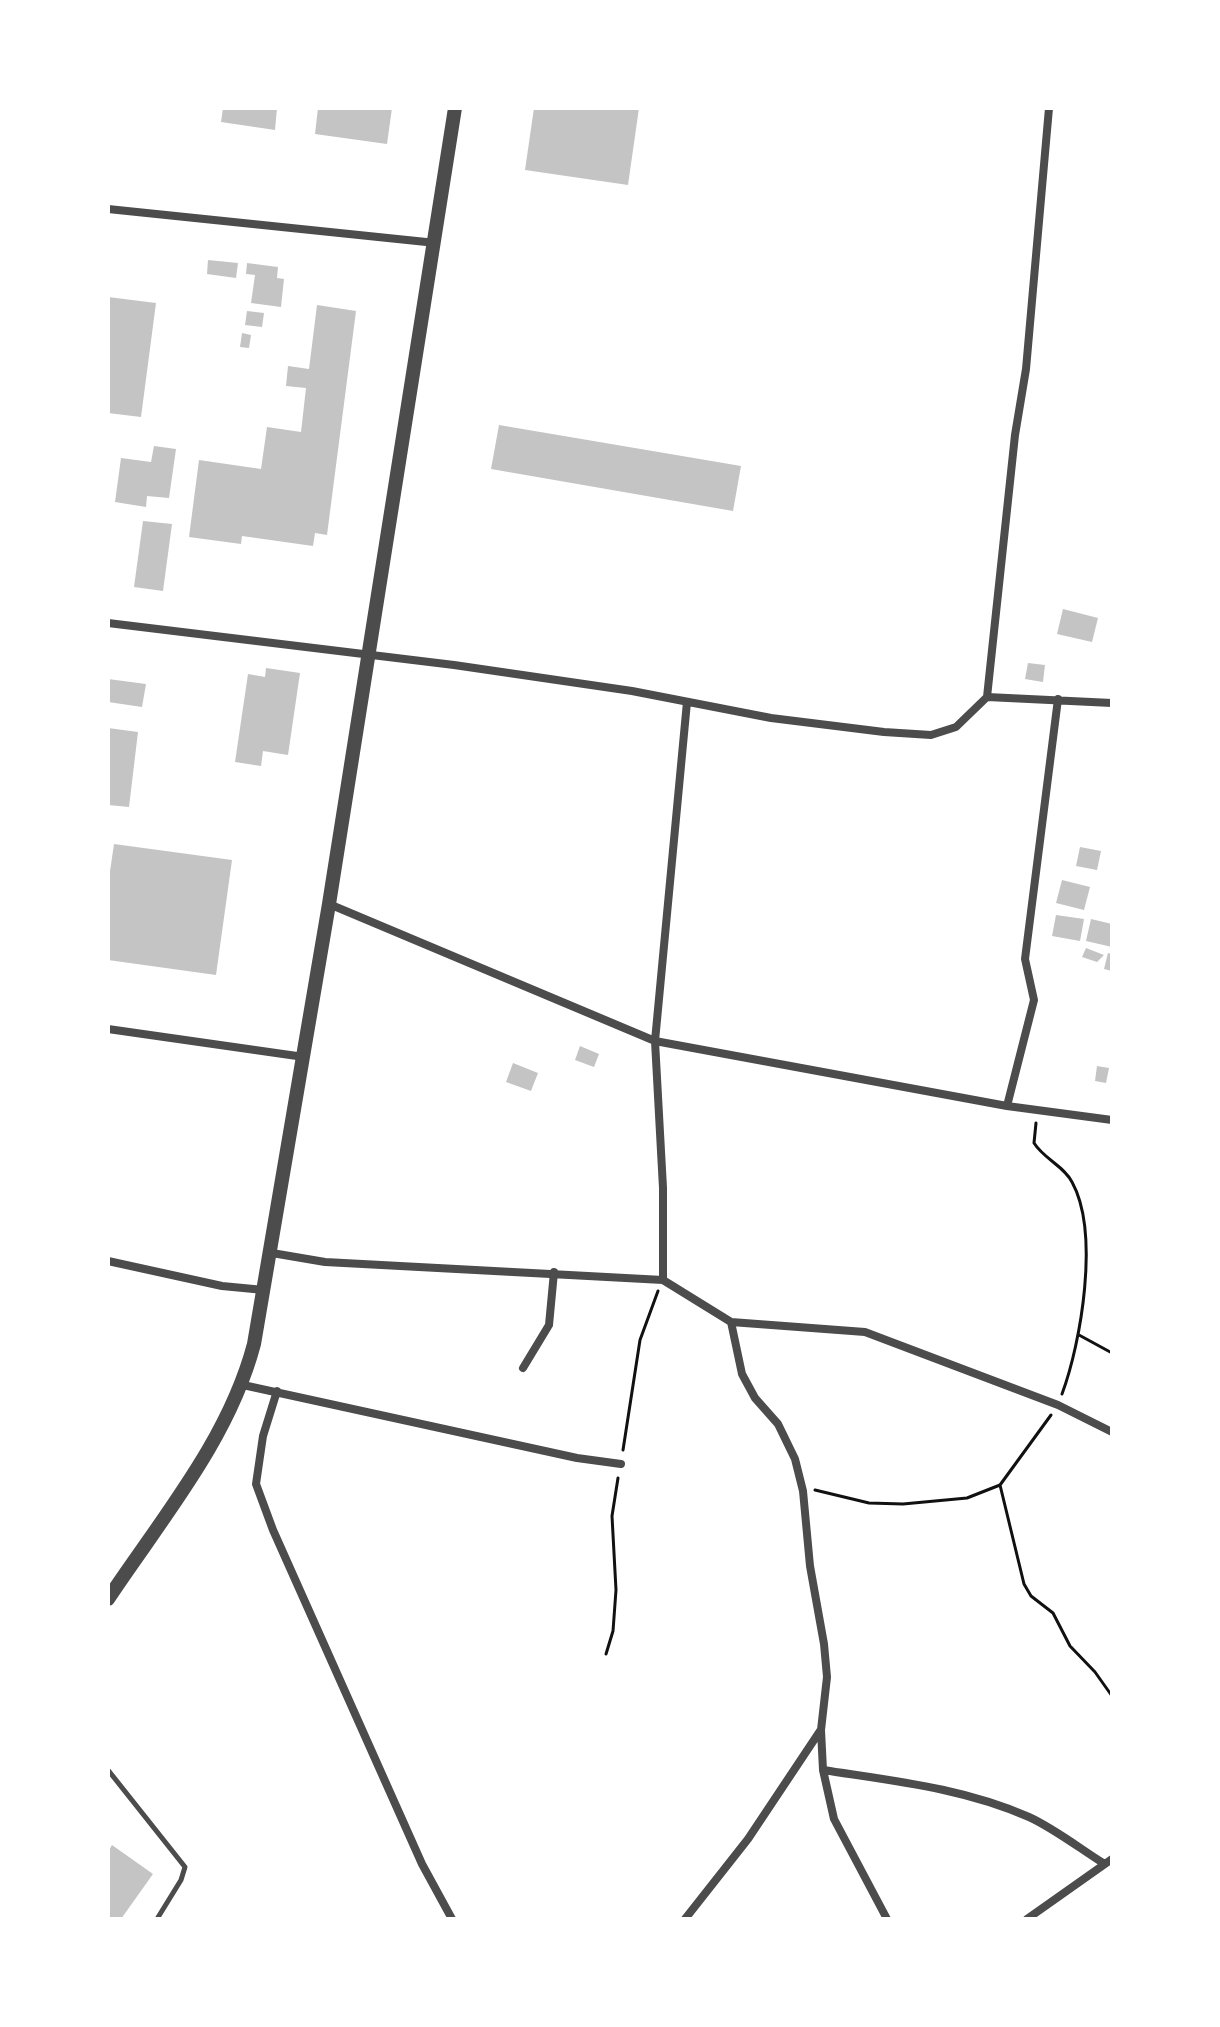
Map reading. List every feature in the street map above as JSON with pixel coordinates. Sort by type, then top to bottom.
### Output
[{"type":"street","points":[[108,1599],[222,1428],[243,1385],[272,1253],[436,243],[455,108]]},
{"type":"street","points":[[108,623],[601,686],[825,725],[931,735],[956,727],[987,697],[1015,435],[1026,369],[1049,108]]},
{"type":"street","points":[[108,209],[436,243]]},
{"type":"street","points":[[987,697],[1112,703]]},
{"type":"street","points":[[1007,1106],[1034,1000],[1025,959],[1058,699]]},
{"type":"street","points":[[663,1280],[665,1239],[655,1041],[687,702]]},
{"type":"street","points":[[329,904],[655,1041],[1007,1106],[1112,1120]]},
{"type":"street","points":[[108,1029],[304,1057]]},
{"type":"street","points":[[272,1253],[325,1262],[663,1280],[731,1322],[865,1332],[1058,1405],[1112,1432]]},
{"type":"street","points":[[108,1261],[222,1286],[264,1290]]},
{"type":"street","points":[[523,1368],[549,1325],[554,1272]]},
{"type":"street","points":[[731,1322],[742,1374],[755,1398],[778,1424],[795,1459],[803,1491],[827,1677],[821,1730],[823,1770],[834,1819],[887,1919]]},
{"type":"street","points":[[243,1385],[403,1422],[621,1464]]},
{"type":"street","points":[[277,1391],[263,1436],[256,1484],[273,1530],[415,1849],[452,1919]]},
{"type":"street","points":[[685,1919],[748,1839],[821,1730]]},
{"type":"street","points":[[823,1770],[931,1785],[967,1794],[1030,1818],[1108,1861],[1027,1919]]},
{"type":"lane","points":[[108,1770],[185,1867],[181,1880],[157,1919]]},
{"type":"path","points":[[803,1491],[821,1489],[869,1503],[903,1504],[967,1498],[1000,1485],[1058,1405],[1079,1335],[1085,1276],[1080,1203],[1072,1180],[1044,1158],[1034,1143],[1038,1110]]},
{"type":"path","points":[[1079,1335],[1112,1353]]},
{"type":"path","points":[[1000,1485],[1024,1584],[1031,1596],[1053,1613],[1070,1646],[1095,1672],[1112,1696]]},
{"type":"building","points":[[223,108],[277,108],[275,130],[221,122]]},
{"type":"building","points":[[318,108],[392,108],[387,144],[315,134]]},
{"type":"building","points":[[534,108],[639,108],[628,185],[525,170]]},
{"type":"building","points":[[208,260],[238,263],[236,278],[207,274]]},
{"type":"building","points":[[247,263],[278,267],[277,278],[284,279],[281,307],[251,303],[255,275],[246,274]]},
{"type":"building","points":[[108,297],[156,303],[141,417],[108,413]]},
{"type":"building","points":[[317,305],[356,311],[327,535],[315,533],[313,546],[242,536],[241,544],[189,537],[199,460],[261,469],[267,427],[301,432],[306,388],[286,386],[288,366],[309,369]]},
{"type":"building","points":[[247,311],[264,313],[262,327],[245,325]]},
{"type":"building","points":[[242,333],[251,335],[249,348],[240,347]]},
{"type":"building","points":[[499,425],[741,466],[733,511],[491,469]]},
{"type":"building","points":[[154,446],[176,449],[169,498],[147,496],[146,507],[115,502],[121,458],[151,462]]},
{"type":"building","points":[[143,521],[172,524],[163,591],[134,587]]},
{"type":"building","points":[[1063,609],[1098,618],[1092,642],[1057,634]]},
{"type":"building","points":[[1028,663],[1045,665],[1043,682],[1025,679]]},
{"type":"building","points":[[266,668],[300,673],[288,755],[263,751],[261,766],[235,762],[248,674],[265,677]]},
{"type":"building","points":[[108,679],[146,684],[142,707],[108,702]]},
{"type":"building","points":[[108,728],[138,732],[129,807],[108,805]]},
{"type":"building","points":[[114,844],[232,860],[216,975],[108,960],[108,885]]},
{"type":"building","points":[[1080,847],[1101,851],[1097,870],[1076,866]]},
{"type":"building","points":[[1062,880],[1090,887],[1084,910],[1056,903]]},
{"type":"building","points":[[1056,915],[1084,919],[1080,941],[1052,936]]},
{"type":"building","points":[[1091,919],[1112,924],[1112,947],[1086,941]]},
{"type":"building","points":[[1086,948],[1104,955],[1097,962],[1082,957]]},
{"type":"building","points":[[1108,953],[1112,954],[1112,971],[1104,969]]},
{"type":"building","points":[[580,1046],[599,1054],[594,1067],[575,1060]]},
{"type":"building","points":[[513,1063],[538,1073],[531,1091],[506,1082]]},
{"type":"building","points":[[1097,1066],[1109,1068],[1106,1083],[1095,1081]]},
{"type":"building","points":[[112,1845],[153,1874],[121,1919],[108,1919],[108,1852]]}]
